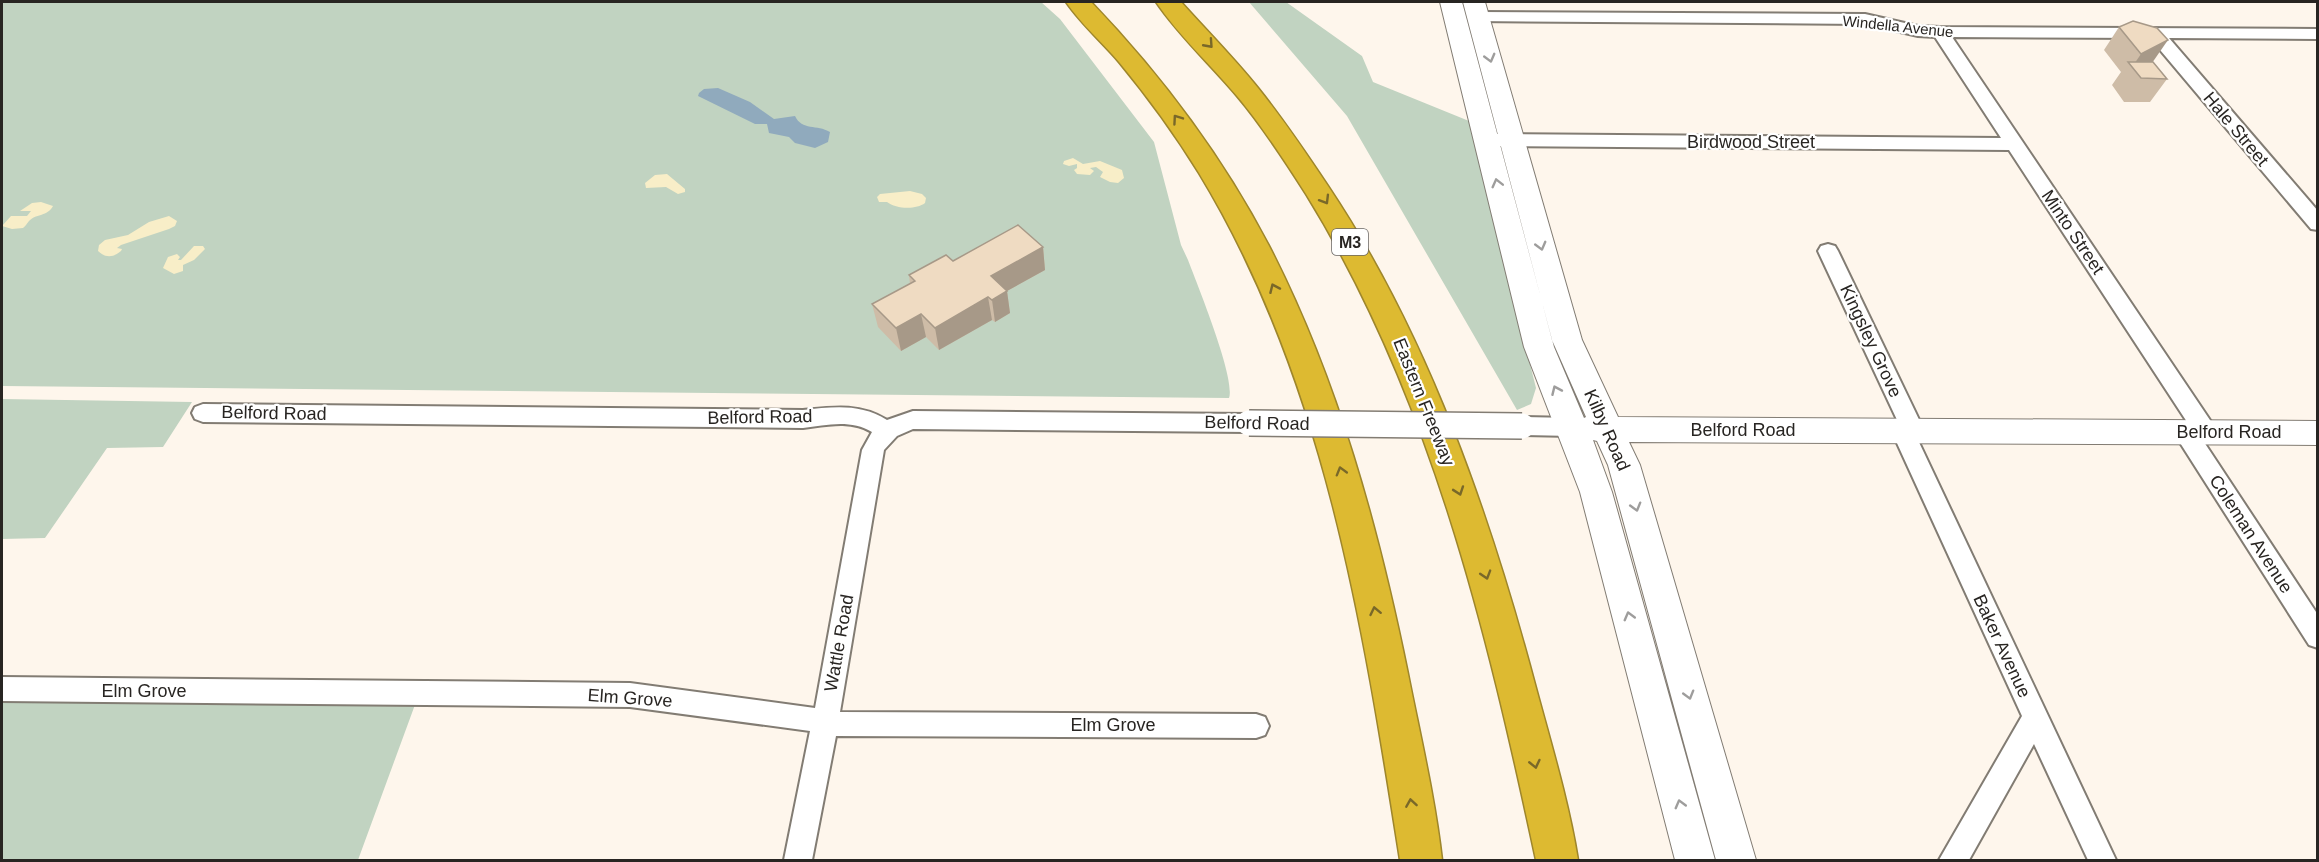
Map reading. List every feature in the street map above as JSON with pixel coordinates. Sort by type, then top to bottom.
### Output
[{"type":"highway","points":[[1078,2],[1145,76],[1206,162],[1273,284],[1302,355],[1333,443],[1357,527],[1385,658],[1420,861]]},
{"type":"highway","name":"Eastern Freeway","points":[[1168,2],[1222,58],[1255,99],[1305,169],[1349,240],[1405,353],[1449,463],[1486,575],[1516,684],[1557,861]]},
{"type":"street","name":"Kilby Road","points":[[1451,2],[1572,356],[1609,429],[1624,465],[1736,861]]},
{"type":"street","name":"Kilby Road","points":[[1476,9],[1539,347],[1596,492],[1695,861]]},
{"type":"street","name":"Windella Avenue","points":[[1476,9],[1865,19],[1918,31],[1940,32],[2318,34]]},
{"type":"street","name":"Minto Street","points":[[1940,32],[2015,144],[2195,432]]},
{"type":"street","name":"Hale Street","points":[[2155,33],[2318,224]]},
{"type":"street","name":"Birdwood Street","points":[[1500,140],[2015,144]]},
{"type":"street","name":"Kingsley Grove","points":[[1828,251],[1907,430]]},
{"type":"street","name":"Belford Road","points":[[203,413],[802,419],[853,414],[867,418],[886,430],[899,423],[913,420],[1522,426],[1609,429],[2318,433]]},
{"type":"street","name":"Wattle Road","points":[[798,861],[825,724],[873,450],[886,430]]},
{"type":"street","name":"Baker Avenue","points":[[1907,430],[2035,718],[2102,861]]},
{"type":"street","name":"Coleman Avenue","points":[[2195,432],[2318,637]]},
{"type":"street","name":"Elm Grove","points":[[2,689],[630,694],[812,719],[825,724],[1256,726]]},
{"type":"street","points":[[1953,861],[2035,718]]},
{"type":"street","points":[[1661,734],[1700,734]]},
{"type":"green space","points":[[2,2],[1041,2],[1060,19],[1154,142],[1181,245],[1199,289],[1227,372],[1229,398],[2,386]]},
{"type":"green space","points":[[1249,2],[1286,2],[1362,56],[1373,82],[1469,121],[1536,388],[1531,404],[1517,410],[1347,116]]},
{"type":"green space","points":[[2,399],[192,402],[163,447],[107,448],[45,538],[2,539]]},
{"type":"green space","points":[[2,700],[133,703],[416,702],[358,860],[2,860]]},
{"type":"sand","points":[[1073,158],[1083,164],[1100,161],[1122,170],[1124,178],[1118,183],[1110,182],[1100,177],[1103,172],[1096,167],[1090,168],[1094,171],[1090,175],[1077,174],[1074,170],[1077,164],[1069,166],[1063,164],[1064,161]]},
{"type":"sand","points":[[667,174],[685,189],[685,192],[678,194],[666,187],[646,188],[645,183],[655,175]]},
{"type":"sand","points":[[910,191],[922,194],[926,198],[925,203],[911,208],[901,207],[879,202],[877,197],[880,194]]},
{"type":"sand","points":[[41,202],[53,206],[48,212],[29,221],[23,228],[12,229],[2,226],[11,216],[27,216],[31,211],[20,211],[32,203]]},
{"type":"sand","points":[[169,216],[177,221],[175,226],[121,245],[117,248],[122,249],[121,251],[112,256],[103,255],[98,251],[99,245],[105,240],[128,235],[149,222]]},
{"type":"sand","points":[[194,246],[203,246],[205,249],[194,260],[183,265],[183,271],[174,274],[163,268],[168,257],[177,254],[180,257],[178,260],[181,260]]},
{"type":"water","points":[[718,88],[750,102],[774,119],[795,116],[806,126],[830,132],[828,142],[815,148],[795,143],[789,137],[769,133],[767,124],[755,124],[698,96],[704,89]]},
{"type":"building","points":[[2133,21],[2157,28],[2168,40],[2141,54],[2119,27]]},
{"type":"building","points":[[2128,62],[2153,62],[2167,79],[2141,78]]},
{"type":"building","points":[[1018,225],[1043,247],[991,276],[1007,291],[992,300],[988,297],[935,328],[921,314],[896,328],[872,304],[915,281],[909,275],[946,255],[953,261]]}]
